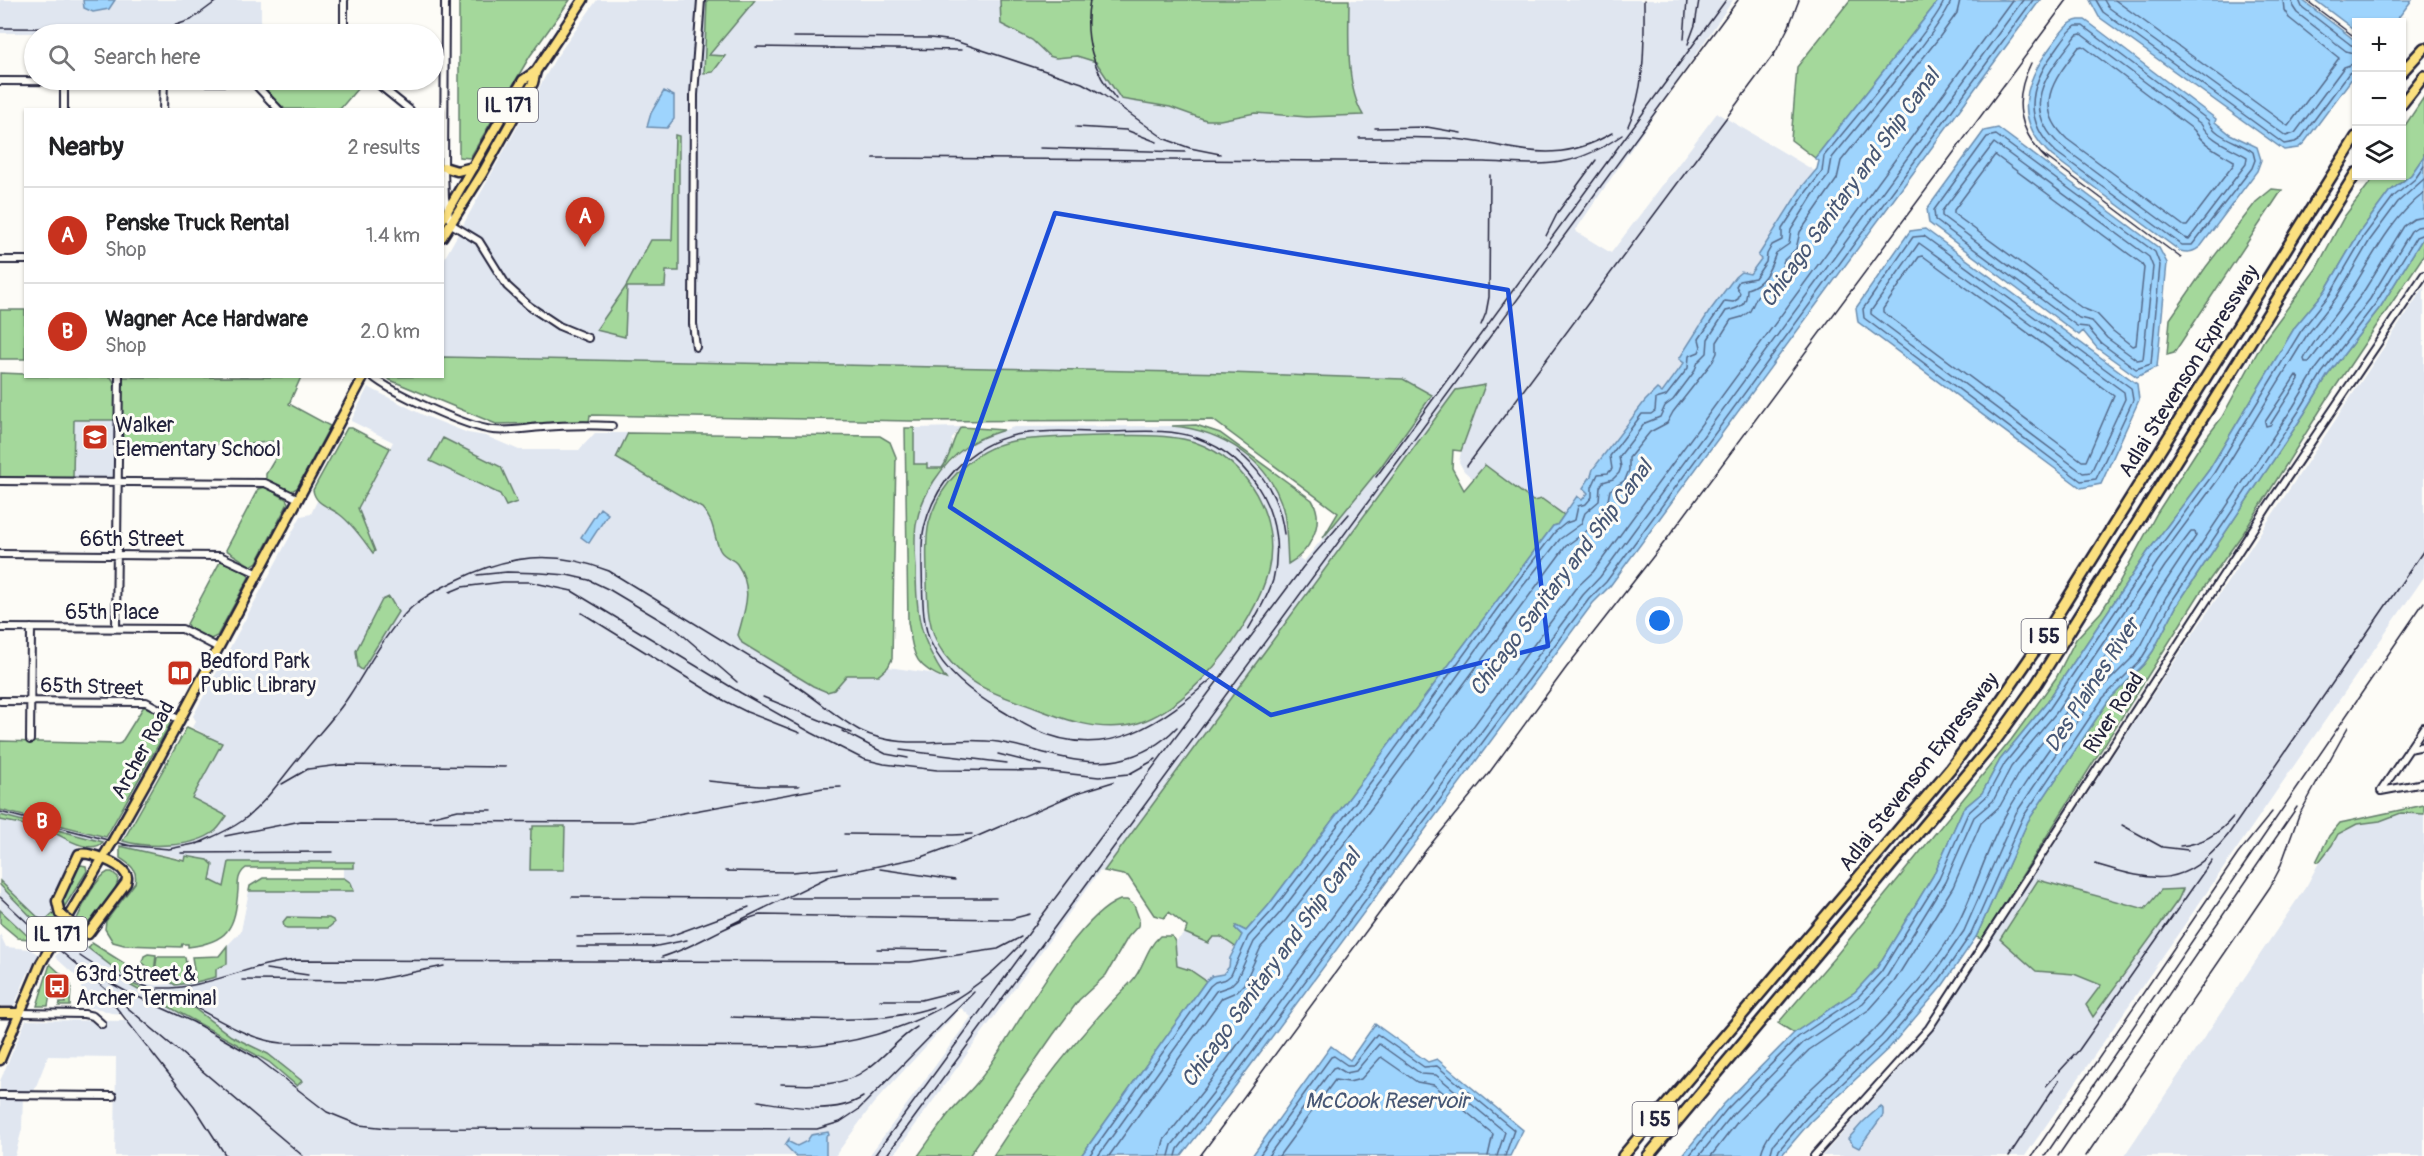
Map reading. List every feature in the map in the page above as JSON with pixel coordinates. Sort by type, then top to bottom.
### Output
[{"type":"highway","points":[[2406,68],[2424,48]]},
{"type":"highway","points":[[2406,99],[2424,76]]},
{"type":"highway","name":"Adlai Stevenson Expressway","points":[[1623,1156],[1950,769],[1990,716],[2050,627],[2352,143]]},
{"type":"highway","name":"Adlai Stevenson Expressway","points":[[1648,1156],[1959,787],[2024,702],[2212,406],[2352,179]]},
{"type":"main road","name":"IL 171","points":[[447,222],[533,83],[536,71],[583,0]]},
{"type":"main road","name":"IL 171","points":[[447,222],[449,209],[523,80],[536,71]]},
{"type":"main road","points":[[444,167],[457,171],[473,167]]},
{"type":"main road","name":"Archer Road","points":[[20,1013],[41,963],[180,720],[363,378]]},
{"type":"main road","points":[[87,853],[102,859],[124,871],[127,877],[126,883],[88,934],[60,914],[57,901],[77,857],[87,853]]},
{"type":"main road","points":[[0,1013],[20,1013]]},
{"type":"main road","name":"IL 171","points":[[0,1060],[20,1013]]},
{"type":"street","points":[[344,0],[344,24]]},
{"type":"street","points":[[444,65],[445,0]]},
{"type":"street","points":[[696,347],[693,324],[694,95],[701,0]]},
{"type":"street","points":[[0,81],[24,81]]},
{"type":"street","points":[[64,90],[64,108]]},
{"type":"street","points":[[163,108],[164,90]]},
{"type":"street","points":[[260,90],[275,108]]},
{"type":"street","points":[[385,90],[408,108]]},
{"type":"street","points":[[443,108],[444,90]]},
{"type":"street","points":[[444,167],[445,198],[449,209]]},
{"type":"street","points":[[447,222],[479,241],[507,286],[523,301],[544,318],[572,333],[588,338]]},
{"type":"street","points":[[0,260],[24,260]]},
{"type":"street","name":"River Road","points":[[1814,1156],[1929,1028],[2268,506],[2424,275]]},
{"type":"street","points":[[116,628],[119,378]]},
{"type":"street","points":[[375,378],[411,399],[490,430],[575,425],[612,426]]},
{"type":"street","points":[[0,481],[265,483],[299,499]]},
{"type":"street","name":"66th Street","points":[[0,554],[220,556],[259,574]]},
{"type":"street","name":"65th Place","points":[[0,628],[182,629],[219,648]]},
{"type":"street","points":[[30,740],[31,628]]},
{"type":"street","name":"65th Street","points":[[0,701],[146,702],[180,720]]},
{"type":"street","points":[[2424,727],[2381,791],[2424,783]]},
{"type":"street","points":[[2409,749],[2424,746]]},
{"type":"street","points":[[20,1013],[93,1016],[102,1024]]},
{"type":"street","points":[[0,1095],[113,1096]]},
{"type":"highlighted area","points":[[1055,213],[1508,290],[1548,646],[1271,715],[950,507]]},
{"type":"shaded area","points":[[0,0],[261,0],[261,24],[24,24],[24,33],[0,33]]},
{"type":"shaded area","points":[[597,0],[1733,0],[1575,231],[1611,253],[1717,113],[1815,171],[1759,255],[1761,258],[1750,274],[1709,312],[1679,359],[1684,363],[1661,393],[1657,389],[1593,468],[1592,476],[1583,488],[1588,493],[1582,500],[1577,497],[1564,515],[1542,499],[1533,501],[1485,465],[1473,479],[1464,471],[1459,462],[1461,451],[1485,386],[1456,390],[1104,871],[1099,872],[893,1156],[869,1156],[971,1017],[961,1008],[873,1104],[835,1156],[115,1156],[116,1057],[48,1056],[33,1094],[23,1094],[22,1129],[15,1156],[0,1156],[0,1081],[26,1020],[129,1021],[123,1014],[82,1007],[81,985],[78,978],[55,957],[63,946],[66,949],[74,937],[132,981],[156,985],[191,983],[216,977],[215,969],[227,964],[227,946],[241,931],[249,891],[353,891],[350,883],[344,878],[344,868],[354,868],[354,862],[229,862],[224,887],[210,880],[213,865],[120,846],[123,841],[152,846],[182,843],[214,832],[227,817],[192,798],[221,743],[192,727],[196,721],[193,716],[301,516],[311,514],[317,501],[339,514],[351,525],[373,553],[358,509],[393,442],[351,421],[368,387],[425,416],[468,433],[486,436],[519,450],[579,450],[595,433],[628,433],[616,459],[702,508],[711,519],[716,542],[736,562],[748,590],[738,635],[742,643],[827,692],[847,675],[879,675],[888,667],[930,673],[945,679],[924,642],[918,616],[915,527],[922,503],[936,477],[967,445],[1014,427],[1172,426],[1189,427],[1224,439],[1262,468],[1277,494],[1283,511],[1288,563],[1299,558],[1304,561],[1380,468],[1431,396],[1403,379],[1229,373],[444,357],[444,259],[555,59]],"holes":[[[1064,437],[1162,437],[1265,512],[1271,544],[1269,569],[1259,600],[1217,665],[1167,710],[1144,722],[1076,723],[980,688],[927,607],[929,525],[936,504],[947,484],[977,455],[994,446],[1013,441]],[[443,438],[517,502],[506,506],[500,494],[430,461]],[[131,986],[191,1006],[231,1036],[268,1054],[301,1081],[297,1086],[269,1062]]]},
{"type":"shaded area","points":[[2424,287],[2424,577],[2025,1156],[1822,1156],[1933,1031],[2139,715]]},
{"type":"shaded area","name":"Walker Elementary School","points":[[74,419],[116,420],[114,477],[73,478]]},
{"type":"shaded area","points":[[961,427],[952,438],[950,457],[942,468],[927,469],[914,464],[914,428]]},
{"type":"shaded area","points":[[2424,805],[2424,1156],[2124,1156],[2307,885],[2340,823]]},
{"type":"shaded area","points":[[0,810],[106,837],[103,842],[0,815]]},
{"type":"shaded area","points":[[0,820],[25,825],[46,834],[48,830],[79,843],[53,903],[54,913],[43,922],[0,881]]},
{"type":"shaded area","points":[[0,885],[48,934],[41,945],[31,939],[0,910]]},
{"type":"shaded area","points":[[1185,933],[1208,943],[1213,937],[1221,937],[1237,948],[1223,975],[1212,976],[1206,981],[1190,970],[1177,966],[1175,942]]},
{"type":"shaded area","points":[[0,934],[6,947],[30,949],[39,955],[28,973],[14,1006],[0,1006]]},
{"type":"green space","points":[[459,0],[570,0],[530,56],[470,158],[459,157]]},
{"type":"green space","points":[[707,0],[755,0],[709,55],[725,56],[713,72],[704,73]]},
{"type":"green space","points":[[1000,0],[1349,0],[1351,75],[1357,103],[1363,115],[1307,117],[1255,113],[1220,120],[1206,120],[1170,107],[1121,99],[1096,62],[1077,56],[1056,58],[1049,56],[1032,40],[1001,24]]},
{"type":"green space","points":[[1850,0],[1939,0],[1815,158],[1791,140],[1797,67]]},
{"type":"green space","points":[[268,90],[356,90],[341,108],[284,108],[267,92]]},
{"type":"green space","points":[[2424,97],[2424,156],[2406,179],[2406,126]]},
{"type":"green space","points":[[675,135],[679,136],[679,271],[666,271],[665,287],[627,287],[625,337],[596,330],[625,288],[651,240],[672,240]]},
{"type":"green space","points":[[2372,180],[2405,180],[2389,192],[2359,233],[2325,291],[2295,327],[2209,470],[2147,553],[2045,705],[2000,760],[1982,793],[1963,809],[1933,876],[1877,968],[1855,992],[1794,1033],[1778,1023],[1834,958],[2011,740],[2056,678],[2076,639],[2101,612],[2157,513],[2200,446],[2222,417],[2264,340],[2316,269],[2344,217]]},
{"type":"green space","points":[[2272,189],[2282,190],[2174,353],[2167,355],[2170,319],[2256,202]]},
{"type":"green space","points":[[2424,236],[2424,255],[2326,401],[2244,532],[2200,593],[1982,939],[1976,937],[2028,821],[2108,701],[2144,664],[2153,651],[2177,605],[2327,376],[2381,306]]},
{"type":"green space","points":[[0,310],[24,310],[24,359],[0,359]]},
{"type":"green space","points":[[444,357],[1229,373],[1403,379],[1432,395],[1380,468],[1323,538],[1338,513],[1213,420],[911,421],[590,415],[589,422],[496,424],[388,378],[444,378]]},
{"type":"green space","points":[[0,373],[24,374],[24,378],[112,378],[116,392],[116,420],[74,420],[73,478],[0,477]]},
{"type":"green space","points":[[122,378],[301,378],[289,404],[330,426],[297,488],[290,492],[266,479],[266,474],[281,449],[275,441],[242,445],[122,443]]},
{"type":"green space","points":[[1485,385],[1461,451],[1453,450],[1452,468],[1464,490],[1485,465],[1533,501],[1542,499],[1564,515],[1557,525],[1553,526],[1268,906],[1246,931],[1236,926],[1235,928],[1242,935],[1237,948],[1221,937],[1213,937],[1208,943],[1185,933],[1187,927],[1169,912],[1164,918],[1154,915],[1128,876],[1104,871],[1456,390]]},
{"type":"green space","points":[[1196,425],[1220,433],[1312,500],[1316,509],[1316,527],[1309,545],[1296,559],[1288,564],[1284,513],[1278,494],[1268,478],[1242,452],[1226,442],[1209,434],[1172,426]]},
{"type":"green space","points":[[961,427],[1004,430],[971,443],[949,462],[928,492],[916,525],[918,613],[930,651],[946,679],[927,669],[917,658],[908,622],[905,428],[914,428],[914,464],[927,464],[927,468],[942,468]]},
{"type":"green space","points":[[347,428],[352,428],[390,448],[358,508],[375,551],[373,553],[349,522],[319,502],[314,495],[313,490]]},
{"type":"green space","points":[[628,433],[880,436],[890,442],[896,457],[892,659],[888,667],[879,675],[847,675],[834,690],[827,692],[742,643],[738,635],[747,591],[742,573],[735,562],[720,550],[712,524],[702,508],[616,458]]},
{"type":"green space","points":[[1064,437],[1168,437],[1184,439],[1215,451],[1245,477],[1264,512],[1269,531],[1271,551],[1261,593],[1233,642],[1193,688],[1170,707],[1147,720],[1124,726],[1078,723],[985,688],[954,666],[938,645],[931,626],[927,596],[928,529],[934,509],[949,482],[971,460],[998,445],[1019,440]]},
{"type":"green space","points":[[443,438],[501,467],[517,502],[506,506],[500,494],[430,461]]},
{"type":"green space","points":[[266,487],[286,499],[288,503],[257,562],[251,566],[226,550],[258,489]]},
{"type":"green space","points":[[221,560],[247,573],[249,577],[217,636],[211,639],[189,628],[187,624]]},
{"type":"green space","points":[[389,597],[398,612],[362,670],[358,667],[356,651],[382,600]]},
{"type":"green space","points":[[144,706],[169,719],[170,724],[106,837],[0,810],[0,741],[118,744],[121,743]]},
{"type":"green space","points":[[187,727],[222,743],[192,798],[227,816],[215,831],[195,841],[170,845],[145,845],[123,841]]},
{"type":"green space","points":[[2424,805],[2424,814],[2401,813],[2380,821],[2357,824],[2338,834],[2319,862],[2316,862],[2329,836],[2340,823]]},
{"type":"green space","points":[[0,815],[103,842],[98,846],[84,846],[49,830],[46,835],[25,825],[0,820]]},
{"type":"green space","points":[[533,826],[565,826],[564,870],[530,870]]},
{"type":"green space","points":[[120,846],[185,861],[186,856],[208,860],[213,865],[210,880],[224,887],[229,862],[354,862],[354,868],[246,868],[239,878],[235,915],[227,931],[221,937],[202,945],[188,947],[188,944],[182,944],[181,947],[124,945],[113,942],[105,929],[106,921],[135,883],[136,878],[130,865],[120,858]]},
{"type":"green space","points":[[81,865],[86,866],[87,871],[63,909],[61,903],[77,868]]},
{"type":"green space","points":[[108,872],[118,877],[116,888],[109,901],[90,922],[85,924],[76,921],[98,880]]},
{"type":"green space","points":[[263,878],[344,878],[351,883],[354,891],[249,891],[250,886]]},
{"type":"green space","points":[[2038,880],[2145,909],[2161,890],[2183,889],[2178,900],[2093,1017],[2086,1005],[2101,985],[2074,974],[2036,971],[2000,939]]},
{"type":"green space","points":[[0,881],[43,922],[53,913],[57,918],[48,934],[0,885]]},
{"type":"green space","points":[[1120,900],[1127,900],[1134,905],[1139,919],[1138,926],[1128,937],[1106,975],[1079,1000],[1053,1035],[969,1156],[918,1156],[950,1112],[974,1087],[995,1059],[1064,953],[1083,929],[1102,911]]},
{"type":"green space","points":[[0,910],[31,939],[18,938],[0,923]]},
{"type":"green space","points":[[287,917],[329,918],[334,923],[328,928],[287,928],[284,927],[283,922]]},
{"type":"green space","points":[[72,929],[86,940],[84,945],[73,938],[67,949],[63,946]]},
{"type":"green space","points":[[1160,936],[1172,936],[1175,942],[1177,966],[1190,970],[1206,981],[1081,1156],[993,1156],[1058,1065],[1093,1022],[1135,977],[1151,947]]},
{"type":"green space","points":[[92,943],[138,972],[131,981],[88,948]]},
{"type":"green space","points":[[227,946],[227,964],[216,969],[216,977],[196,982],[192,957],[219,956]]},
{"type":"green space","points":[[156,955],[154,973],[142,962],[144,956]]},
{"type":"green space","points":[[157,957],[185,957],[189,983],[175,985],[155,972]]},
{"type":"green space","points":[[50,964],[62,975],[52,983],[48,1006],[37,1006]]},
{"type":"green space","points":[[132,984],[191,1006],[231,1036],[268,1054],[302,1081],[297,1086],[269,1062],[131,986]]},
{"type":"green space","points":[[64,985],[71,985],[70,1006],[59,1006],[60,1003],[65,1003],[64,1000],[59,1000],[61,988]]},
{"type":"water","points":[[83,0],[115,0],[109,9],[93,12],[84,8]]},
{"type":"water","name":"Chicago Sanitary and Ship Canal","points":[[1939,0],[2040,0],[1610,586],[1593,603],[1228,1096],[1181,1156],[1081,1156],[1206,981],[1212,976],[1223,974],[1229,967],[1230,958],[1242,935],[1235,928],[1236,926],[1246,931],[1268,906],[1553,526],[1557,525],[1577,496],[1582,500],[1588,493],[1583,488],[1593,469],[1645,401],[1657,389],[1662,393],[1684,363],[1679,359],[1735,277],[1741,272],[1750,274],[1761,259],[1758,256],[1802,187],[1817,169],[1819,161],[1815,158]]},
{"type":"water","points":[[2090,0],[2302,0],[2352,38],[2352,78],[2304,143],[2298,148],[2284,150],[2099,17]]},
{"type":"water","points":[[2315,0],[2412,0],[2398,18],[2352,18],[2352,28]]},
{"type":"water","points":[[2085,20],[2092,25],[2216,119],[2215,122],[2230,134],[2257,147],[2261,160],[2257,171],[2196,250],[2180,251],[2052,156],[2031,129],[2026,101],[2034,73],[2064,30],[2070,23]]},
{"type":"water","points":[[664,91],[674,96],[674,119],[667,128],[647,127],[651,113]]},
{"type":"water","points":[[1998,128],[2159,248],[2167,263],[2157,367],[2137,377],[2097,348],[2083,331],[2079,335],[1929,223],[1927,209],[1984,131]]},
{"type":"water","name":"Des Plaines River","points":[[2424,156],[2424,236],[2381,306],[2327,376],[2177,605],[2153,651],[2144,664],[2108,701],[2028,821],[1976,937],[1943,985],[1890,1047],[1811,1121],[1781,1156],[1682,1156],[1723,1105],[1794,1033],[1855,992],[1877,968],[1933,876],[1963,809],[1982,793],[2000,760],[2045,705],[2147,553],[2209,470],[2295,327],[2325,291],[2359,233],[2389,192],[2411,175]]},
{"type":"water","points":[[1925,229],[2137,384],[2139,400],[2101,484],[2081,488],[1858,322],[1856,308],[1910,231]]},
{"type":"water","points":[[600,508],[608,514],[589,543],[581,537]]},
{"type":"water","name":"McCook Reservoir","points":[[1375,1024],[1428,1062],[1437,1059],[1523,1130],[1510,1156],[1252,1156],[1331,1046],[1350,1060]]},
{"type":"water","points":[[1881,1106],[1883,1115],[1859,1148],[1853,1145],[1848,1139]]},
{"type":"water","points":[[828,1132],[826,1156],[796,1156],[785,1145],[789,1139],[789,1142],[797,1146],[807,1141],[811,1135]]},
{"type":"railway","points":[[179,24],[191,20],[218,0]]},
{"type":"railway","points":[[1090,0],[1088,26],[1092,52],[1101,77],[1116,99]]},
{"type":"railway","points":[[1628,126],[1641,80],[1644,0]]},
{"type":"railway","points":[[1684,39],[1687,0]]},
{"type":"railway","points":[[1688,44],[1695,25],[1699,0]]},
{"type":"railway","points":[[1376,477],[1726,0]]},
{"type":"railway","points":[[886,1156],[1738,0]]},
{"type":"railway","points":[[1773,57],[1799,0]]},
{"type":"railway","points":[[1200,1156],[1426,850],[1489,773],[1566,668],[1666,540],[2067,0]]},
{"type":"railway","points":[[2306,0],[2352,35]]},
{"type":"railway","points":[[0,28],[24,28]]},
{"type":"railway","points":[[793,37],[930,38],[955,41],[1082,83],[1102,94],[1165,139],[1190,148],[1220,154]]},
{"type":"railway","points":[[756,47],[961,50]]},
{"type":"railway","points":[[1467,466],[1776,51]]},
{"type":"railway","points":[[2031,63],[2021,90],[2021,115],[2030,138],[2048,161]]},
{"type":"railway","points":[[1076,127],[1126,130],[1157,142]]},
{"type":"railway","points":[[1375,128],[1427,127],[1461,133]]},
{"type":"railway","points":[[1359,138],[1443,138],[1552,152],[1571,150],[1591,144],[1612,133]]},
{"type":"railway","points":[[873,158],[1540,164],[1556,163],[1587,155],[1622,135]]},
{"type":"railway","points":[[1040,148],[1185,152]]},
{"type":"railway","points":[[2042,154],[2181,258]]},
{"type":"railway","points":[[1546,236],[1558,212],[1596,160]]},
{"type":"railway","points":[[1481,325],[1489,297],[1490,175]]},
{"type":"railway","points":[[1215,676],[1175,709],[1154,722],[1132,733],[1110,740],[1086,742],[1061,739],[1034,729],[979,696],[960,681],[937,654],[931,643],[924,616],[923,533],[929,511],[945,481],[956,468],[983,447],[998,440],[1026,433],[1163,432],[1197,438],[1217,447],[1235,460],[1262,494],[1271,514],[1275,535],[1276,557],[1273,580],[1248,630]]},
{"type":"railway","points":[[1237,451],[1255,468],[1269,488],[1279,510],[1284,534]]},
{"type":"railway","points":[[80,956],[103,970],[177,998],[254,1037],[282,1043],[804,1047],[835,1043],[894,1029],[949,1003],[974,987],[1020,945],[1303,567],[1349,514]]},
{"type":"railway","points":[[2095,864],[2136,875],[2168,877],[2183,873],[2212,853],[2228,835],[2424,550]]},
{"type":"railway","points":[[197,844],[237,825],[267,798],[338,711],[385,638],[412,607],[438,589],[474,572],[493,565],[530,558],[569,560],[609,571],[792,683],[850,725],[876,737],[910,742],[980,740],[1073,759],[1103,762],[1127,758],[1143,752],[1177,727]]},
{"type":"railway","points":[[477,575],[507,572],[541,573],[589,580],[677,630],[737,682]]},
{"type":"railway","points":[[450,592],[462,587],[503,582],[530,582],[572,591],[812,733],[863,759],[884,764],[937,770],[1043,771],[1099,777],[1129,774],[1156,759]]},
{"type":"railway","points":[[2045,1156],[2424,602]]},
{"type":"railway","points":[[582,613],[723,700],[800,733]]},
{"type":"railway","points":[[763,697],[852,733]]},
{"type":"railway","points":[[2086,1156],[2270,887],[2279,870],[2299,815],[2348,727]]},
{"type":"railway","points":[[842,731],[886,754],[908,758]]},
{"type":"railway","points":[[900,750],[1007,763]]},
{"type":"railway","points":[[998,754],[1042,765]]},
{"type":"railway","points":[[282,784],[308,769],[340,765],[506,767]]},
{"type":"railway","points":[[708,781],[759,786],[799,786]]},
{"type":"railway","points":[[728,926],[830,876],[922,857],[971,839],[1077,793],[1113,782]]},
{"type":"railway","points":[[225,836],[301,821],[633,822],[823,788],[841,787]]},
{"type":"railway","points":[[2058,1156],[2297,807]]},
{"type":"railway","points":[[429,817],[458,810],[492,810]]},
{"type":"railway","points":[[0,812],[131,846]]},
{"type":"railway","points":[[2032,1156],[2238,854],[2272,812]]},
{"type":"railway","points":[[2180,846],[2196,843],[2209,837],[2233,817]]},
{"type":"railway","points":[[2122,825],[2162,847],[2188,850]]},
{"type":"railway","points":[[844,834],[972,834]]},
{"type":"railway","points":[[123,845],[169,849],[204,842]]},
{"type":"railway","points":[[181,853],[333,852]]},
{"type":"railway","points":[[2046,1086],[2079,1050],[2212,860]]},
{"type":"railway","points":[[725,871],[792,872],[837,868]]},
{"type":"railway","points":[[880,869],[955,880]]},
{"type":"railway","points":[[572,897],[746,898],[778,895]]},
{"type":"railway","points":[[0,897],[32,927],[303,1156]]},
{"type":"railway","points":[[789,898],[996,898]]},
{"type":"railway","points":[[577,937],[670,936],[749,907]]},
{"type":"railway","points":[[662,957],[760,915],[1011,919],[1030,914]]},
{"type":"railway","points":[[158,988],[193,985],[262,966],[297,960],[910,962],[998,949],[1021,937]]},
{"type":"railway","points":[[577,947],[652,947],[687,940]]},
{"type":"railway","points":[[877,949],[946,950]]},
{"type":"railway","points":[[874,1156],[1025,950]]},
{"type":"railway","points":[[242,980],[370,981],[444,966]]},
{"type":"railway","points":[[266,969],[308,975]]},
{"type":"railway","points":[[105,980],[193,1022],[257,1058],[327,1112],[359,1125],[388,1128],[817,1129],[840,1122],[858,1110],[974,992]]},
{"type":"railway","points":[[880,1000],[921,1000],[957,991]]},
{"type":"railway","points":[[112,1002],[194,1106],[226,1156]]},
{"type":"railway","points":[[731,1017],[861,1019],[888,1017],[933,1007]]},
{"type":"railway","points":[[781,1084],[826,1084],[847,1080],[874,1064],[917,1027]]},
{"type":"railway","points":[[2009,1156],[2059,1080]]},
{"type":"railway","points":[[758,1101],[798,1107],[825,1108],[851,1103],[863,1097]]},
{"type":"place","name":"Penske Truck Rental","points":[[585,247]]},
{"type":"place","name":"Walker Elementary School","points":[[95,437]]},
{"type":"place","name":"Bedford Park Public Library","points":[[180,673]]},
{"type":"place","name":"Wagner Ace Hardware","points":[[42,852]]},
{"type":"place","name":"63rd Street & Archer Terminal","points":[[57,986]]}]
